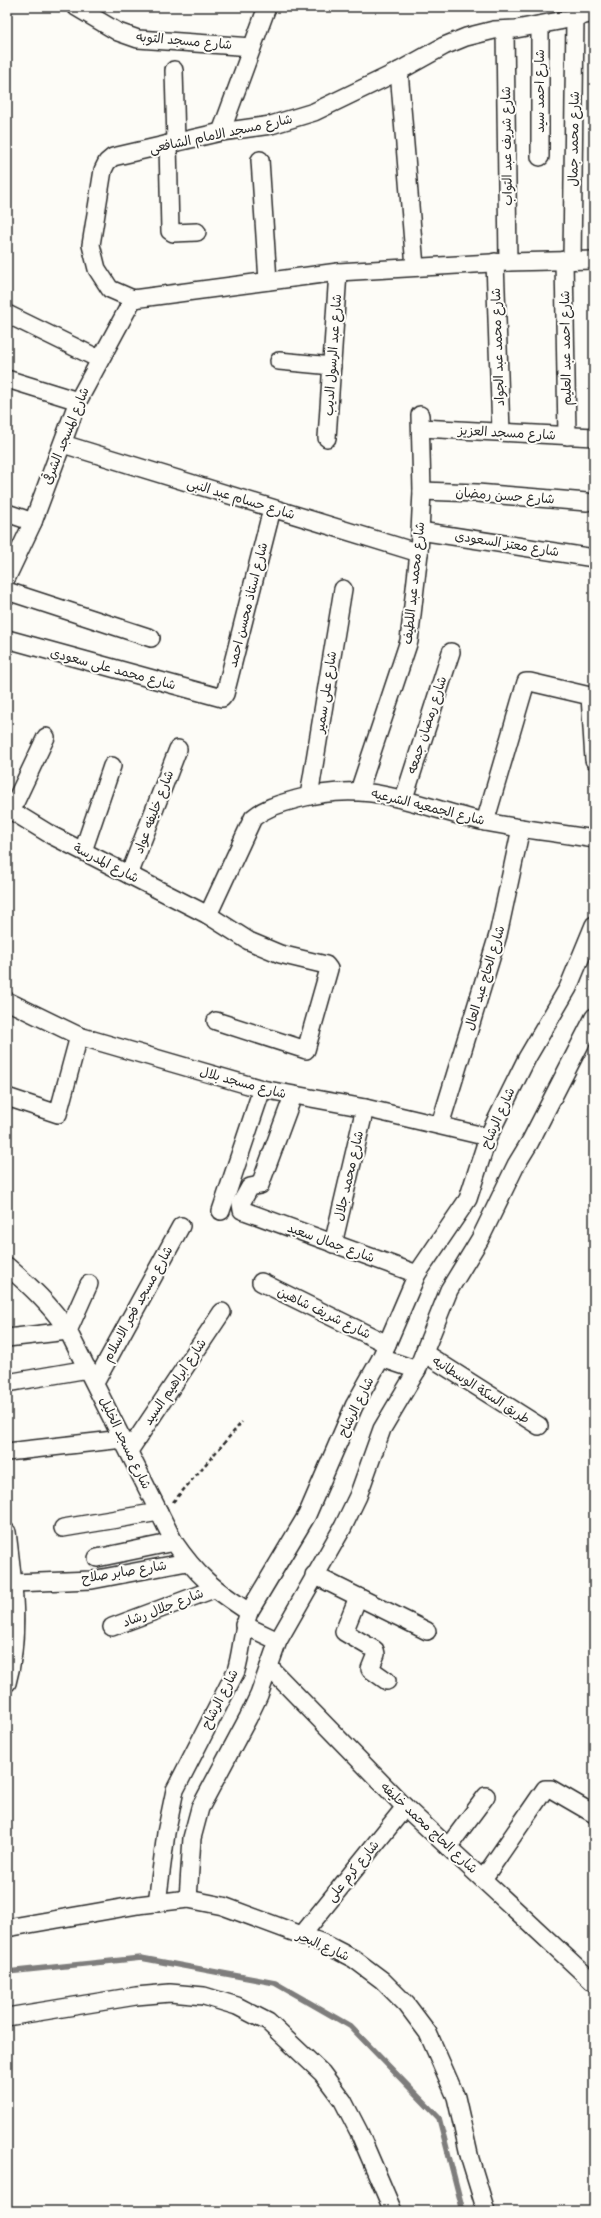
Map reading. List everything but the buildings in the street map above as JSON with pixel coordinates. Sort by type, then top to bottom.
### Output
[{"type":"street","name":"شارع مسجد التوبه","points":[[76,7],[118,32],[138,39],[252,47]]},
{"type":"street","points":[[221,132],[267,7]]},
{"type":"street","name":"شارع مسجد الامام الشافعى","points":[[133,299],[110,289],[97,269],[91,245],[103,170],[107,162],[113,157],[221,132],[271,125],[314,112],[466,37],[494,30],[540,25],[594,13]]},
{"type":"street","name":"شارع محمد جمال","points":[[568,260],[575,17]]},
{"type":"street","name":"شارع احمد سيد","points":[[540,25],[540,157]]},
{"type":"street","name":"شارع شريف عبد التواب","points":[[502,262],[505,30]]},
{"type":"street","points":[[174,70],[170,231],[173,233],[197,232]]},
{"type":"street","points":[[399,71],[416,267]]},
{"type":"street","points":[[260,160],[268,282]]},
{"type":"street","name":"شارع احمد عبد العليم","points":[[567,436],[568,260]]},
{"type":"street","points":[[133,299],[338,272],[502,262],[594,260]]},
{"type":"street","name":"شارع محمد عبد الجواد","points":[[501,432],[502,262]]},
{"type":"street","name":"شارع عبد الرسول الديب","points":[[327,438],[338,272]]},
{"type":"street","name":"شارع المسجد الشرقى","points":[[7,577],[33,522],[78,401],[99,359],[133,299]]},
{"type":"street","points":[[7,314],[99,359]]},
{"type":"street","points":[[279,361],[332,366]]},
{"type":"street","points":[[7,379],[78,401]]},
{"type":"street","name":"شارع مسجد العزيز","points":[[420,422],[501,432],[594,437]]},
{"type":"street","name":"شارع محمد عبد اللطيف","points":[[359,791],[408,647],[420,553],[422,491],[420,422]]},
{"type":"street","name":"شارع حسام عبد النبى","points":[[63,444],[420,553]]},
{"type":"street","name":"شارع حسن رمضان","points":[[422,491],[477,493],[587,502]]},
{"type":"street","name":"شارع استاذ محسن احمد","points":[[220,698],[225,694],[272,509]]},
{"type":"street","points":[[7,513],[33,522]]},
{"type":"street","name":"شارع معتز السعودى","points":[[420,531],[594,558]]},
{"type":"street","name":"شارع على سمير","points":[[309,796],[343,589]]},
{"type":"street","points":[[7,591],[151,638]]},
{"type":"street","name":"شارع محمد على سعودى","points":[[7,639],[220,698]]},
{"type":"street","name":"شارع رمضان جمعه","points":[[404,798],[451,652]]},
{"type":"street","points":[[485,822],[526,682],[590,696],[594,760]]},
{"type":"street","points":[[9,810],[46,737]]},
{"type":"street","name":"شارع خليفه عواد","points":[[129,875],[178,749]]},
{"type":"street","points":[[82,851],[112,766]]},
{"type":"street","name":"شارع الجمعيه الشرعيه","points":[[208,915],[215,904],[253,818],[263,810],[309,796],[359,791],[404,798],[485,822],[594,838]]},
{"type":"street","name":"شارع المدرسة","points":[[9,810],[51,835],[208,915],[248,941],[280,954],[326,965],[330,971],[306,1050],[216,1021]]},
{"type":"street","name":"شارع الحاج عبد العال","points":[[440,1125],[500,929],[521,828]]},
{"type":"street","name":"شارع الرشاح","points":[[188,1899],[178,1835],[175,1790],[236,1670],[249,1622],[298,1532],[354,1406],[386,1354],[417,1274],[468,1199],[488,1137],[527,1058],[568,988],[594,925]]},
{"type":"street","name":"شارع مسجد بلال","points":[[7,1001],[79,1036],[262,1089],[293,1096],[365,1108],[488,1137]]},
{"type":"street","name":"شارع الرشاح","points":[[157,1903],[178,1835],[200,1808],[248,1718],[269,1667],[273,1638],[343,1527],[358,1496],[382,1429],[424,1353],[449,1290],[480,1240],[513,1170],[530,1142],[594,1017]]},
{"type":"street","points":[[7,1097],[58,1114],[79,1036]]},
{"type":"street","points":[[221,1211],[262,1089]]},
{"type":"street","name":"شارع جمال سعيد","points":[[293,1096],[260,1185],[250,1187],[241,1203],[241,1208],[245,1212],[417,1274]]},
{"type":"street","name":"شارع محمد جلال","points":[[333,1244],[365,1108]]},
{"type":"street","name":"شارع مسجد فجر الاسلام","points":[[92,1376],[181,1226]]},
{"type":"street","name":"شارع مسجد الخليل","points":[[7,1266],[40,1295],[58,1315],[68,1331],[92,1376],[174,1542],[187,1562],[249,1622],[273,1638]]},
{"type":"street","name":"شارع شريف شاهين","points":[[262,1282],[414,1369]]},
{"type":"street","points":[[7,1338],[68,1331],[89,1284]]},
{"type":"street","name":"شارع ابراهيم السيد","points":[[126,1445],[222,1312]]},
{"type":"street","name":"طريق السكة الوسطانيه","points":[[424,1353],[539,1426]]},
{"type":"street","points":[[7,1382],[92,1376]]},
{"type":"street","points":[[7,1452],[126,1445]]},
{"type":"street","points":[[63,1528],[160,1514]]},
{"type":"street","points":[[7,1532],[15,1613],[14,1643],[7,1683]]},
{"type":"street","points":[[97,1558],[174,1542]]},
{"type":"street","name":"شارع صابر صلاح","points":[[13,1583],[92,1580],[187,1562]]},
{"type":"street","points":[[314,1575],[427,1631]]},
{"type":"street","name":"شارع جلال رشاد","points":[[112,1627],[214,1589]]},
{"type":"street","points":[[358,1597],[344,1632],[375,1650],[376,1654],[370,1668],[387,1681]]},
{"type":"street","name":"شارع الحاج محمد خليفه","points":[[269,1667],[405,1807],[594,1983]]},
{"type":"street","points":[[483,1879],[545,1789],[551,1789],[594,1814]]},
{"type":"street","points":[[448,1847],[486,1796]]},
{"type":"street","name":"شارع كرم على","points":[[302,1935],[405,1807]]},
{"type":"street","name":"شارع البحر","points":[[7,1928],[188,1899],[223,1906],[302,1935],[323,1943],[354,1960],[382,1980],[407,2005],[428,2033],[456,2097],[470,2158],[486,2211]]},
{"type":"street","points":[[7,2017],[136,1996],[170,1993],[204,1996],[237,2006],[268,2022],[322,2073],[343,2101],[359,2132],[393,2211]]},
{"type":"path","points":[[160,1514],[242,1422]]},
{"type":"waterway","points":[[7,1972],[141,1958],[275,1983],[350,2026],[439,2118],[463,2211]]}]
